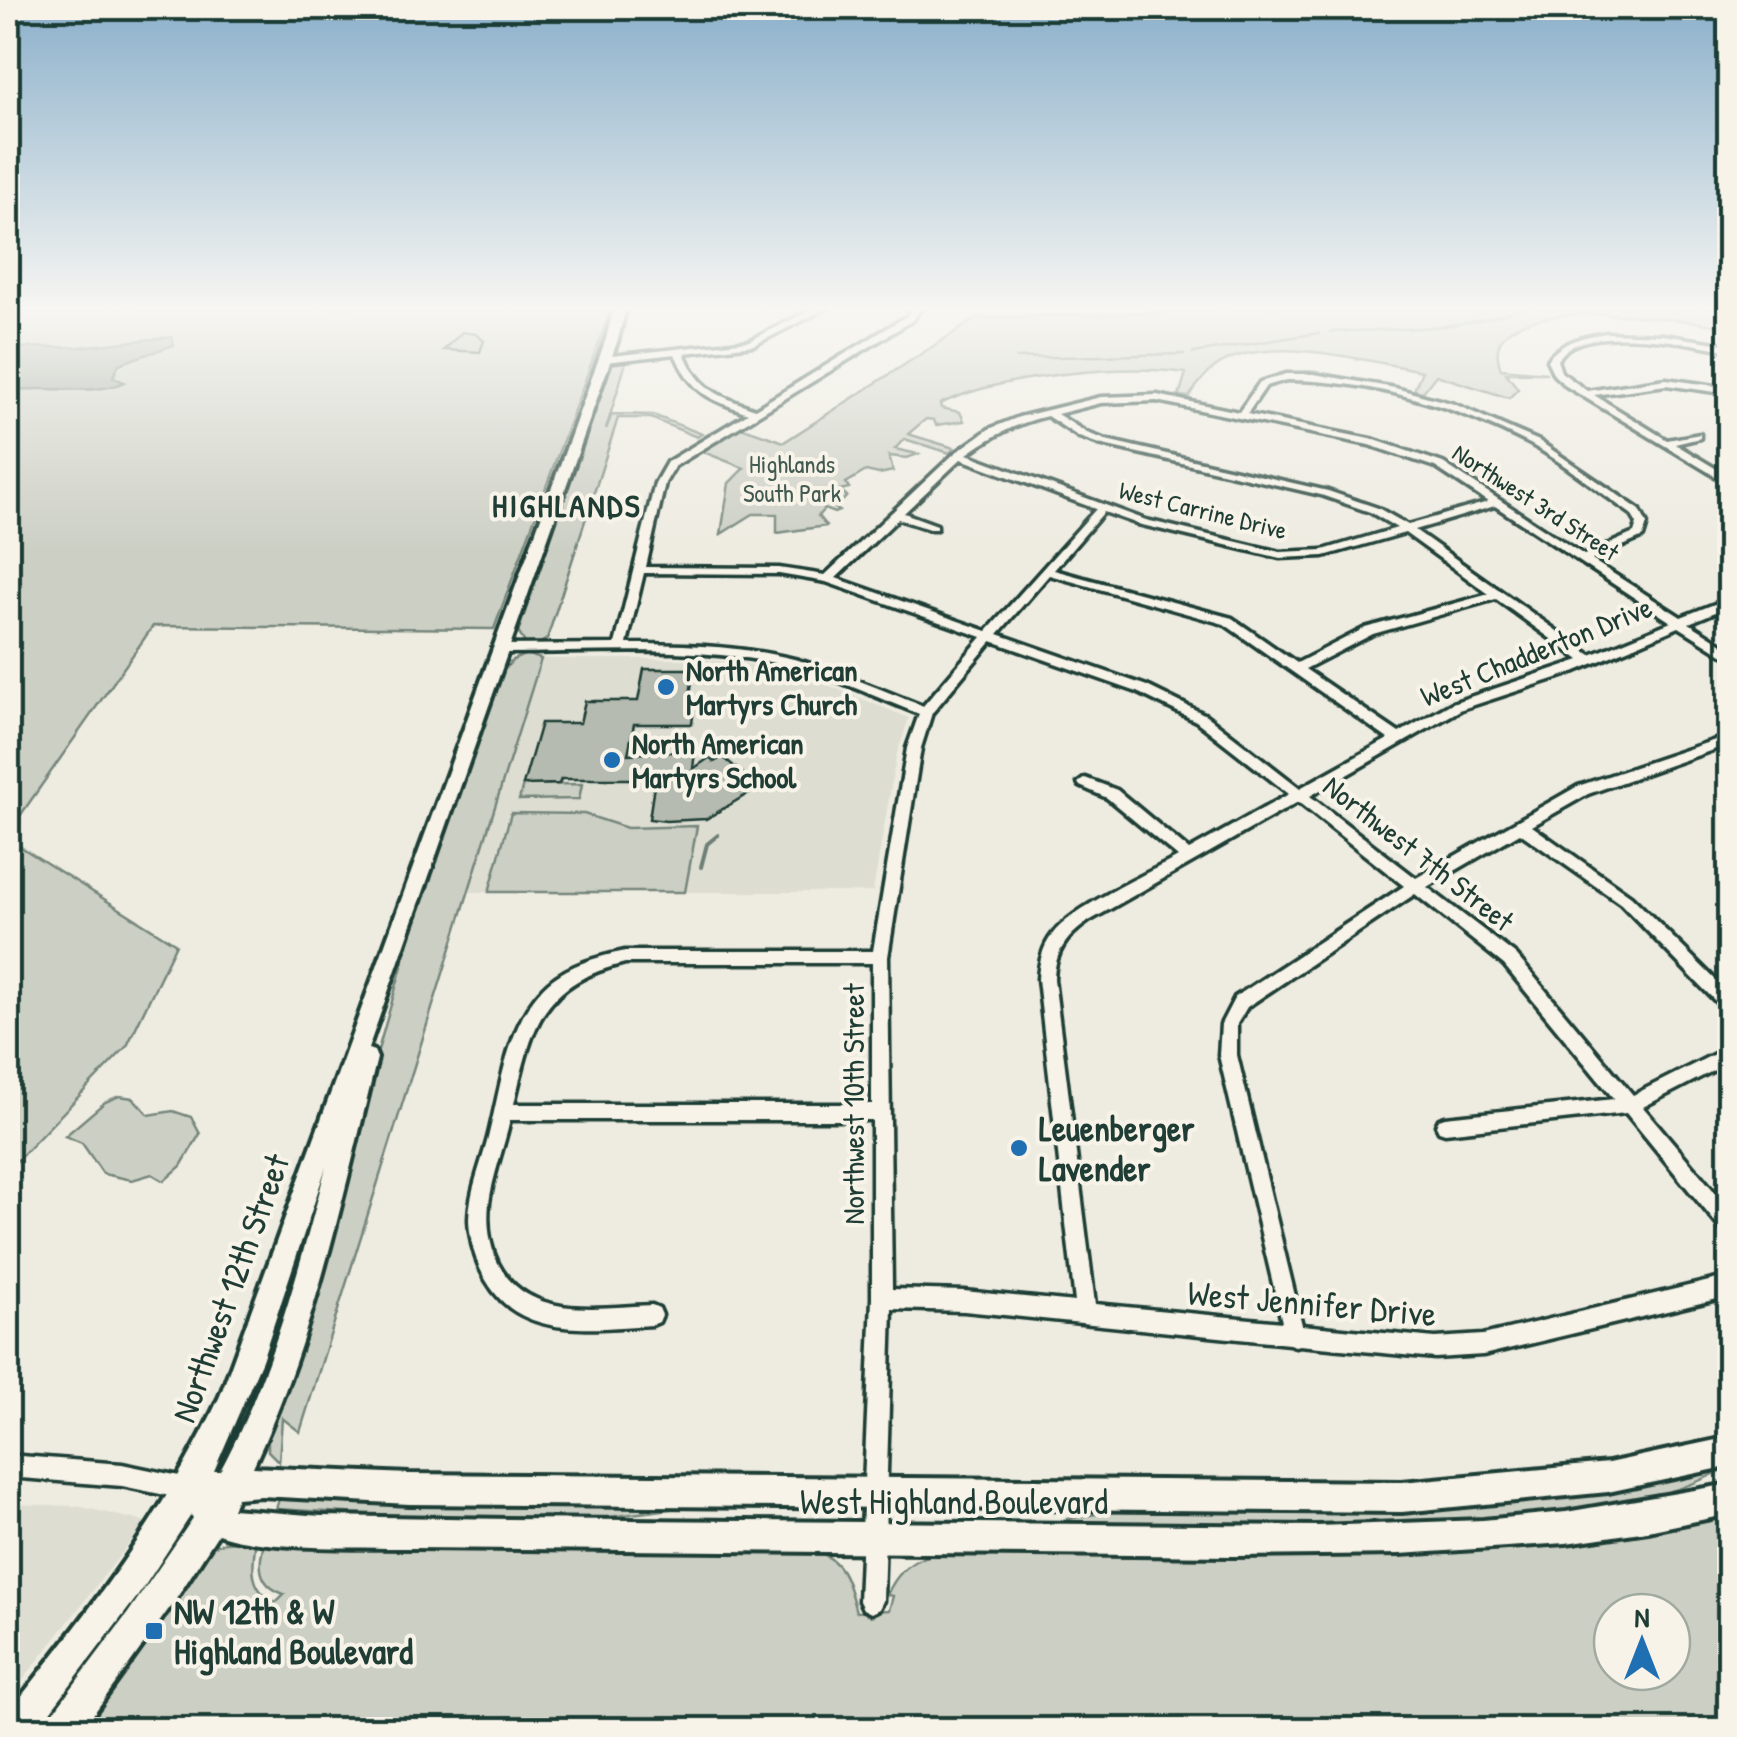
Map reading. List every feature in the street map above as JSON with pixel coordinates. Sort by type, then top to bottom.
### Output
[{"type":"main road","name":"Northwest 12th Street","points":[[15,1730],[112,1606],[189,1490],[243,1380],[310,1178],[596,388]]},
{"type":"main road","name":"Northwest 12th Street","points":[[61,1730],[210,1516],[230,1483],[270,1391],[298,1307],[397,945]]},
{"type":"main road","name":"West Highland Boulevard","points":[[189,1490],[262,1481],[409,1489],[1402,1497],[1526,1489],[1598,1479],[1730,1452]]},
{"type":"main road","points":[[189,1490],[210,1516]]},
{"type":"main road","name":"West Highland Boulevard","points":[[210,1516],[232,1524],[321,1531],[870,1538],[1422,1539],[1570,1528],[1730,1499]]},
{"type":"street","points":[[698,388],[754,412]]},
{"type":"street","points":[[620,649],[665,472],[688,451],[794,388]]},
{"type":"street","points":[[1242,414],[1259,388]]},
{"type":"street","points":[[1376,388],[1412,394],[1498,424],[1549,451],[1636,512],[1642,524],[1639,535],[1584,558]]},
{"type":"street","points":[[1576,388],[1730,482]]},
{"type":"street","points":[[1584,394],[1625,388]]},
{"type":"street","name":"Northwest 3rd Street","points":[[828,579],[959,455],[992,431],[1048,412],[1101,400],[1142,397],[1242,414],[1406,452],[1455,474],[1730,655]]},
{"type":"street","points":[[1048,412],[1094,440],[1342,498],[1407,529],[1590,661]]},
{"type":"street","points":[[1666,443],[1696,436]]},
{"type":"street","name":"West Carrine Drive","points":[[959,455],[1142,522],[1280,555],[1324,553],[1498,502]]},
{"type":"street","name":"Northwest 10th Street","points":[[870,1601],[882,1300],[880,956],[914,748],[926,712],[1102,508]]},
{"type":"street","points":[[896,514],[933,527]]},
{"type":"street","name":"Northwest 7th Street","points":[[639,570],[779,571],[828,579],[990,634],[1181,707],[1510,960],[1730,1224]]},
{"type":"street","points":[[1046,571],[1217,616],[1398,739]]},
{"type":"street","points":[[1296,668],[1369,632],[1497,594]]},
{"type":"street","name":"West Chadderton Drive","points":[[1086,1314],[1046,979],[1046,964],[1056,939],[1083,917],[1466,702],[1590,661],[1730,601]]},
{"type":"street","points":[[502,649],[718,651],[784,660],[832,674],[926,712]]},
{"type":"street","points":[[1295,1336],[1228,1055],[1231,1018],[1240,1002],[1417,885],[1598,783],[1730,738]]},
{"type":"street","points":[[1085,783],[1124,802],[1189,858]]},
{"type":"street","points":[[1521,826],[1626,900],[1730,1004]]},
{"type":"street","points":[[652,1315],[554,1316],[517,1300],[494,1277],[479,1243],[477,1221],[527,1020],[562,980],[610,960],[640,956],[880,956]]},
{"type":"street","points":[[1445,1126],[1630,1105],[1730,1053]]},
{"type":"street","points":[[503,1112],[881,1112]]},
{"type":"street","name":"West Jennifer Drive","points":[[882,1300],[951,1300],[1295,1336],[1460,1348],[1730,1286]]},
{"type":"street","name":"West Highland Boulevard","points":[[8,1466],[122,1475],[189,1490]]},
{"type":"shaded area","points":[[8,388],[103,388],[84,390]]},
{"type":"shaded area","points":[[541,659],[702,659],[763,666],[821,682],[909,718],[896,757],[873,892],[467,892]]},
{"type":"shaded area","points":[[8,1504],[77,1506],[146,1522],[8,1699]]},
{"type":"green space","points":[[8,388],[582,388],[494,629],[153,626],[8,833]]},
{"type":"green space","points":[[599,388],[618,388],[606,429],[612,414],[653,415],[702,434],[697,437],[651,418],[618,418],[547,639],[538,644],[525,643],[516,629]]},
{"type":"green space","name":"Highlands South Park","points":[[868,388],[987,388],[940,404],[941,408],[960,412],[964,421],[936,425],[934,420],[926,419],[908,434],[954,448],[950,453],[904,439],[895,449],[918,454],[907,458],[889,456],[893,471],[866,471],[846,483],[849,488],[840,490],[847,496],[836,508],[839,511],[824,509],[818,516],[826,526],[777,533],[777,514],[753,514],[721,534],[729,483],[744,468],[701,451],[741,427],[784,442]]},
{"type":"green space","points":[[1181,388],[1196,388],[1189,397],[1179,396]]},
{"type":"green space","points":[[1477,388],[1517,388],[1509,398]]},
{"type":"green space","points":[[526,654],[541,659],[300,1432],[282,1418],[279,1462],[268,1451],[268,1436],[418,910],[501,673],[513,660]]},
{"type":"green space","points":[[582,784],[579,799],[519,800],[523,785]]},
{"type":"green space","points":[[511,813],[584,814],[627,828],[697,826],[685,892],[489,892]]},
{"type":"green space","points":[[8,839],[176,944],[127,1046],[8,1170]]},
{"type":"green space","points":[[119,1096],[133,1098],[149,1115],[173,1111],[191,1117],[200,1134],[181,1166],[164,1181],[152,1174],[132,1180],[103,1174],[82,1143],[65,1136],[105,1102]]},
{"type":"green space","points":[[1711,1470],[1714,1474],[1695,1483],[1636,1500],[1493,1518],[1311,1525],[1068,1523],[1067,1519],[1192,1507],[1402,1509],[1480,1505],[1596,1491]]},
{"type":"green space","points":[[280,1496],[679,1504],[679,1508],[593,1519],[415,1517],[276,1509]]},
{"type":"green space","points":[[1729,1512],[1729,1729],[75,1730],[207,1549],[225,1542],[256,1540],[256,1584],[276,1602],[284,1594],[264,1579],[261,1556],[266,1539],[815,1550],[839,1568],[856,1612],[889,1610],[893,1596],[887,1595],[907,1567],[920,1559],[949,1552],[1458,1550],[1518,1546]]},
{"type":"building","name":"North American Martyrs School","points":[[644,669],[694,669],[689,701],[695,701],[692,724],[634,724],[628,754],[695,751],[693,769],[709,758],[714,762],[723,757],[759,787],[706,819],[666,821],[649,819],[655,779],[561,779],[559,784],[523,785],[541,723],[580,723],[585,701],[638,701]]},
{"type":"waterway","points":[[701,867],[707,844],[718,835]]},
{"type":"place","name":"North American Martyrs Church","points":[[666,687]]},
{"type":"place","name":"North American Martyrs School","points":[[612,760]]},
{"type":"place","name":"Leuenberger Lavender","points":[[1019,1148]]},
{"type":"place","name":"NW 12th & W Highland Boulevard","points":[[154,1631]]},
{"type":"district","name":"HIGHLANDS","points":[[567,505]]}]
